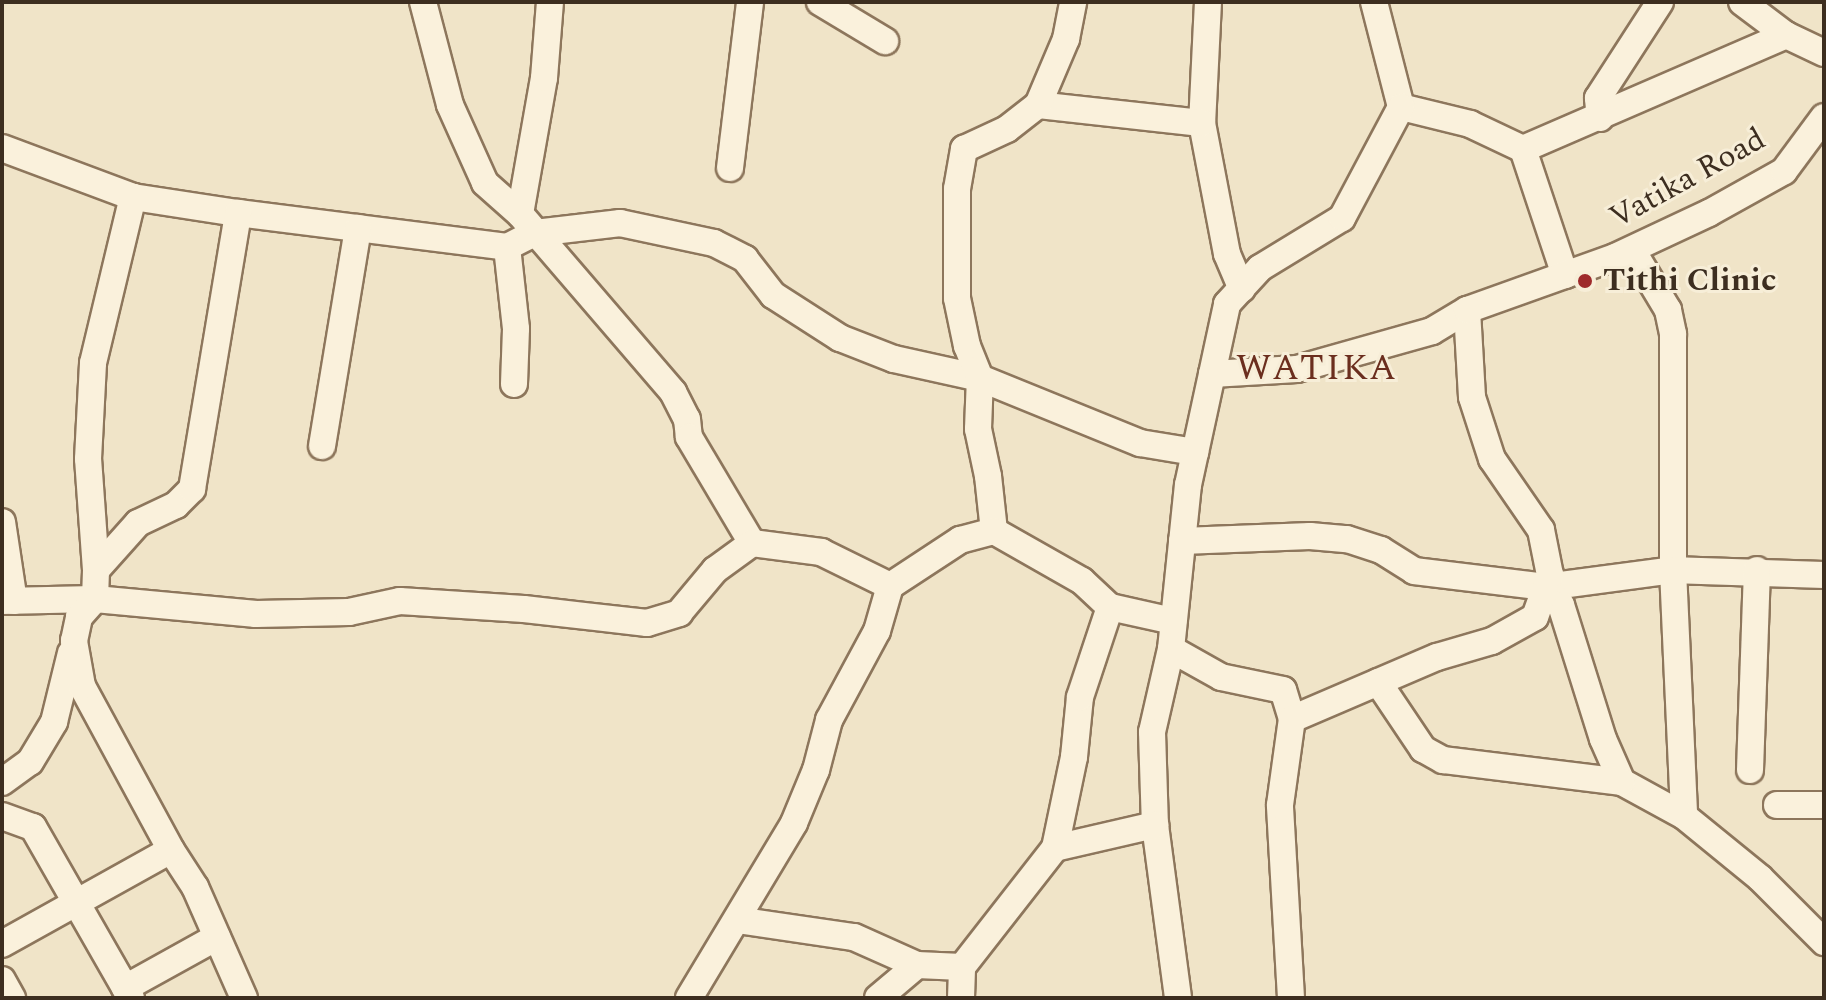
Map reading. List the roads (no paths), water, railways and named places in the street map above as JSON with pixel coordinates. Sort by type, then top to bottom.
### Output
[{"type":"street","points":[[423,2],[450,105],[485,183],[528,223],[673,392],[687,419],[689,437],[752,543]]},
{"type":"street","points":[[514,384],[516,329],[507,247],[528,223],[550,2]]},
{"type":"street","points":[[730,168],[750,2]]},
{"type":"street","points":[[820,2],[885,41]]},
{"type":"street","points":[[994,531],[988,476],[978,429],[980,378],[967,346],[957,298],[957,189],[964,149],[1007,129],[1038,105],[1066,39],[1073,2]]},
{"type":"street","points":[[1208,2],[1202,123],[1227,254],[1242,289]]},
{"type":"street","points":[[1178,998],[1155,825],[1152,732],[1171,649],[1195,452],[1227,304],[1260,268],[1342,218],[1401,107],[1374,2]]},
{"type":"street","points":[[1742,2],[1786,35],[1824,53]]},
{"type":"street","points":[[1600,118],[1598,98],[1650,5]]},
{"type":"street","points":[[1523,149],[1786,35]]},
{"type":"street","points":[[1038,105],[1202,123]]},
{"type":"street","points":[[1401,107],[1470,124],[1523,149],[1565,275]]},
{"type":"street","name":"Vatika Road","points":[[1212,374],[1297,369],[1432,331],[1467,310],[1632,250],[1709,213],[1784,171],[1824,117]]},
{"type":"street","points":[[2,148],[133,197],[507,247]]},
{"type":"street","points":[[2,782],[30,762],[54,722],[79,617],[95,599],[96,570],[88,459],[93,363],[133,197]]},
{"type":"street","points":[[96,570],[138,523],[176,505],[192,489],[238,213]]},
{"type":"street","points":[[528,223],[620,223],[714,243],[745,259],[773,295],[840,338],[894,359],[980,378],[1140,443],[1195,452]]},
{"type":"street","points":[[322,446],[358,228]]},
{"type":"street","points":[[1632,250],[1668,310],[1673,334],[1673,570],[1684,816]]},
{"type":"street","points":[[1292,719],[1437,657],[1492,641],[1535,617],[1550,575],[1541,530],[1492,459],[1472,397],[1467,310]]},
{"type":"street","points":[[2,522],[8,601],[95,599],[256,614],[349,612],[400,601],[524,609],[647,623],[679,613],[715,570],[752,543],[821,552],[890,586]]},
{"type":"street","points":[[689,998],[794,823],[816,770],[829,720],[877,631],[890,586],[960,540],[994,531],[1082,581],[1110,607],[1173,621]]},
{"type":"street","points":[[1182,541],[1310,536],[1347,539],[1381,550],[1414,571],[1546,587],[1673,570],[1757,570],[1824,575]]},
{"type":"street","points":[[1750,770],[1757,570]]},
{"type":"street","points":[[1546,587],[1561,605],[1603,739],[1622,782]]},
{"type":"street","points":[[961,998],[962,967],[1055,848],[1074,757],[1080,697],[1110,607]]},
{"type":"street","points":[[74,641],[82,686],[171,850],[195,887],[244,998]]},
{"type":"street","points":[[1171,649],[1221,677],[1283,690],[1292,719],[1280,805],[1291,998]]},
{"type":"street","points":[[1378,682],[1423,749],[1443,760],[1622,782],[1684,816],[1760,878],[1824,942]]},
{"type":"street","points":[[1777,805],[1824,805]]},
{"type":"street","points":[[2,816],[33,827],[128,993],[217,937]]},
{"type":"street","points":[[1055,848],[1155,825]]},
{"type":"street","points":[[2,944],[171,850]]},
{"type":"street","points":[[737,920],[854,937],[917,965],[962,967]]},
{"type":"street","points":[[878,998],[917,965]]},
{"type":"street","points":[[2,980],[12,998]]},
{"type":"place","name":"Tithi Clinic","points":[[1585,281]]},
{"type":"district","name":"WATIKA","points":[[1317,369]]}]
